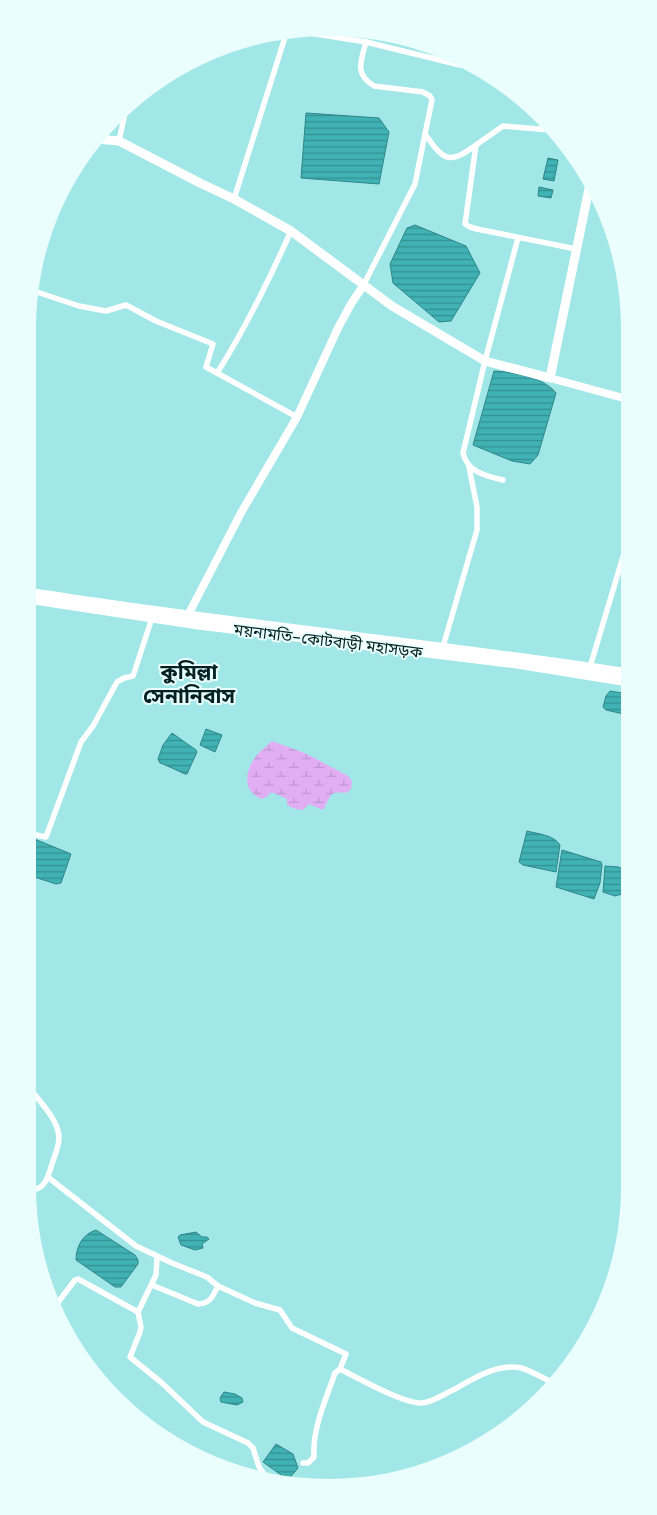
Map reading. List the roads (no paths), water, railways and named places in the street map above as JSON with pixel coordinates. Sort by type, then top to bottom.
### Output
[{"type":"main road","points":[[106,140],[119,141],[234,199],[291,231],[392,306],[485,361],[550,378],[588,193]]},
{"type":"main road","name":"ময়নামতি–কোটবাড়ী মহাসড়ক","points":[[36,593],[186,619],[442,651],[621,681]]},
{"type":"main road","name":"ময়নামতি–কোটবাড়ী মহাসড়ক","points":[[36,600],[152,618],[186,619]]},
{"type":"main road","name":"ময়নামতি–কোটবাড়ী মহাসড়ক","points":[[442,651],[505,654],[621,672]]},
{"type":"street","points":[[326,36],[366,42],[451,63]]},
{"type":"street","points":[[234,199],[284,40]]},
{"type":"street","points":[[186,619],[242,511],[297,417],[338,328],[363,286],[415,184],[432,100],[430,96],[423,92],[374,86],[368,82],[362,75],[360,67],[366,42]]},
{"type":"street","points":[[119,141],[123,121]]},
{"type":"street","points":[[425,134],[447,158],[455,159],[503,126],[542,129]]},
{"type":"street","points":[[476,145],[465,224],[470,227],[518,238],[576,249]]},
{"type":"street","points":[[217,373],[235,346],[263,292],[291,231]]},
{"type":"street","points":[[503,480],[484,476],[469,467],[464,462],[463,453],[518,238]]},
{"type":"street","points":[[39,293],[79,306],[106,311],[126,305],[156,321],[213,344],[206,367],[297,417]]},
{"type":"street","points":[[550,378],[621,397]]},
{"type":"street","points":[[442,651],[477,530],[478,507],[469,467]]},
{"type":"street","points":[[590,667],[621,563]]},
{"type":"street","points":[[36,835],[46,837],[81,742],[93,726],[117,682],[132,676],[152,618]]},
{"type":"street","points":[[36,1097],[55,1122],[59,1134],[58,1147],[49,1178],[36,1189]]},
{"type":"street","points":[[49,1178],[136,1246],[207,1278],[218,1286],[256,1303],[280,1310],[292,1328],[346,1354],[340,1369],[335,1373],[321,1414],[313,1446],[313,1459],[308,1463],[303,1463]]},
{"type":"street","points":[[157,1257],[156,1274],[138,1312],[141,1326],[131,1354],[132,1359],[162,1383],[203,1422],[248,1443],[253,1448],[258,1467],[261,1471]]},
{"type":"street","points":[[59,1301],[78,1278],[138,1312]]},
{"type":"street","points":[[152,1284],[198,1304],[205,1304],[210,1300],[218,1286]]},
{"type":"street","points":[[340,1369],[370,1385],[402,1398],[422,1403],[444,1395],[493,1370],[509,1367],[522,1368],[547,1380]]},
{"type":"water","points":[[306,113],[379,118],[389,132],[379,184],[301,178]]},
{"type":"water","points":[[548,158],[558,160],[554,181],[543,179]]},
{"type":"water","points":[[539,187],[553,190],[551,198],[538,196]]},
{"type":"water","points":[[415,225],[466,246],[480,273],[451,321],[439,322],[393,283],[390,264],[407,228]]},
{"type":"water","points":[[494,371],[519,374],[537,380],[556,393],[538,455],[530,464],[512,461],[473,445]]},
{"type":"water","points":[[610,691],[621,693],[621,713],[606,710],[603,707],[606,696]]},
{"type":"water","points":[[206,729],[222,735],[215,752],[200,745]]},
{"type":"water","points":[[172,733],[197,752],[187,774],[160,763],[158,759],[163,745]]},
{"type":"water","points":[[527,831],[550,837],[560,845],[556,872],[523,865],[519,862]]},
{"type":"water","points":[[36,840],[71,854],[61,883],[56,884],[36,878]]},
{"type":"water","points":[[562,850],[601,862],[600,883],[594,899],[556,887]]},
{"type":"water","points":[[605,866],[621,868],[621,894],[615,896],[603,892]]},
{"type":"water","points":[[96,1230],[135,1255],[138,1260],[138,1264],[121,1287],[115,1287],[76,1260],[77,1250],[81,1241],[87,1234]]},
{"type":"water","points":[[196,1232],[202,1237],[209,1239],[202,1244],[203,1248],[195,1250],[181,1245],[178,1237],[180,1235]]},
{"type":"water","points":[[224,1392],[235,1394],[242,1398],[243,1402],[237,1405],[221,1402],[220,1398]]},
{"type":"water","points":[[276,1444],[293,1454],[298,1468],[291,1476],[280,1474],[263,1462]]},
{"type":"district","name":"কুমিল্লা সেনানিবাস","points":[[189,683]]}]
